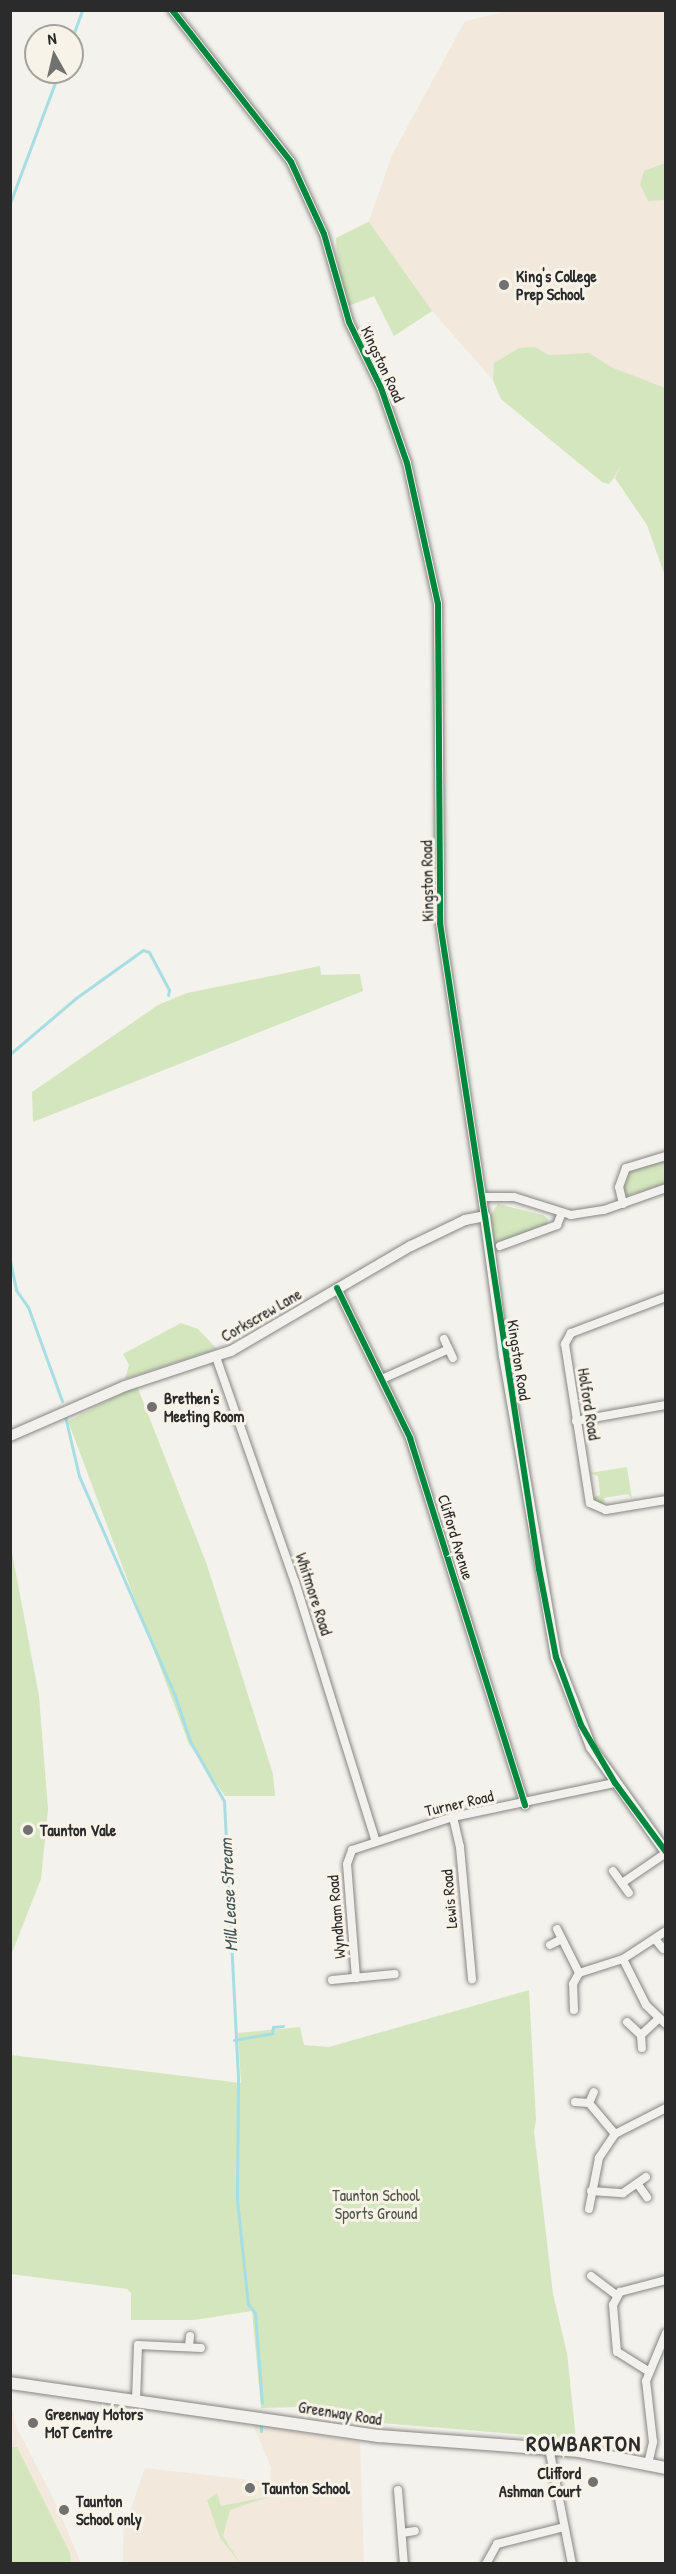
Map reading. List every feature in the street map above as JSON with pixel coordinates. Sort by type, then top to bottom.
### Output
[{"type":"main road","name":"Greenway Road","points":[[10,2383],[399,2438],[549,2448],[666,2468]]},
{"type":"street","name":"Kingston Road","points":[[172,10],[291,162],[324,234],[349,322],[381,388],[408,462],[438,604],[440,923],[508,1378],[556,1657],[581,1725],[615,1783],[666,1852]]},
{"type":"street","points":[[623,1204],[619,1187],[626,1168],[666,1156]]},
{"type":"street","points":[[482,1197],[514,1197],[561,1215],[587,1214],[666,1188]]},
{"type":"street","points":[[500,1246],[557,1225],[561,1215]]},
{"type":"street","name":"Corkscrew Lane","points":[[10,1436],[125,1386],[216,1357],[243,1345],[337,1288],[446,1228],[485,1216]]},
{"type":"street","name":"Clifford Avenue","points":[[337,1288],[382,1379],[421,1471],[525,1805]]},
{"type":"street","name":"Holford Road","points":[[666,1297],[567,1337],[576,1421],[589,1499],[593,1506],[606,1510],[666,1500]]},
{"type":"street","points":[[444,1339],[453,1358]]},
{"type":"street","points":[[382,1379],[449,1349]]},
{"type":"street","name":"Whitmore Road","points":[[216,1357],[295,1582],[376,1842]]},
{"type":"street","points":[[576,1421],[666,1405]]},
{"type":"street","name":"Turner Road","points":[[349,1854],[376,1842],[453,1817],[525,1805],[615,1783]]},
{"type":"street","name":"Lewis Road","points":[[453,1817],[460,1847],[472,1979]]},
{"type":"street","points":[[622,1883],[666,1852]]},
{"type":"street","name":"Wyndham Road","points":[[349,1854],[356,1978]]},
{"type":"street","points":[[613,1870],[629,1893]]},
{"type":"street","points":[[557,1929],[579,1973]]},
{"type":"street","points":[[574,2010],[573,1984],[579,1973],[622,1959],[666,1931]]},
{"type":"street","points":[[550,1945],[562,1939]]},
{"type":"street","points":[[655,1939],[663,1949]]},
{"type":"street","points":[[622,1959],[639,1994],[662,2021],[641,2034]]},
{"type":"street","name":"Wyndham Road","points":[[332,1980],[395,1974]]},
{"type":"street","points":[[627,2022],[641,2034],[642,2048]]},
{"type":"street","points":[[589,2103],[594,2092]]},
{"type":"street","points":[[575,2102],[589,2103],[615,2134]]},
{"type":"street","points":[[589,2209],[599,2158],[615,2134],[666,2108]]},
{"type":"street","points":[[591,2191],[623,2193],[639,2186],[646,2177]]},
{"type":"street","points":[[639,2186],[647,2197]]},
{"type":"street","points":[[591,2276],[616,2295]]},
{"type":"street","points":[[616,2295],[666,2280]]},
{"type":"street","points":[[616,2295],[613,2305],[617,2352],[648,2371]]},
{"type":"street","points":[[648,2464],[653,2442],[646,2395],[648,2371],[666,2332]]},
{"type":"street","points":[[136,2400],[138,2345],[190,2341],[201,2348]]},
{"type":"street","points":[[549,2448],[572,2564]]},
{"type":"street","points":[[398,2490],[404,2564]]},
{"type":"street","points":[[486,2564],[497,2544],[564,2527]]},
{"type":"street","points":[[402,2533],[415,2531]]},
{"type":"shaded area","name":"King's College Prep School","points":[[509,11],[665,11],[665,576],[647,525],[615,478],[609,484],[602,482],[501,399],[493,380],[432,311],[394,336],[374,296],[348,306],[335,253],[336,238],[369,221],[392,155],[465,21]]},
{"type":"shaded area","points":[[10,2391],[15,2424],[55,2502],[81,2563],[11,2563]]},
{"type":"shaded area","name":"Taunton School","points":[[253,2425],[360,2442],[364,2563],[123,2564],[124,2513],[129,2514],[145,2468],[270,2482],[271,2467]]},
{"type":"green space","points":[[665,163],[665,200],[648,201],[640,185],[644,171]]},
{"type":"green space","points":[[369,222],[432,311],[394,336],[374,296],[348,306],[339,274],[336,238]]},
{"type":"green space","points":[[535,347],[549,355],[589,353],[611,367],[665,388],[665,576],[647,525],[615,478],[621,466],[609,484],[602,482],[501,399],[493,380],[494,363],[519,348]]},
{"type":"green space","points":[[320,966],[321,975],[360,974],[363,991],[33,1122],[32,1092],[158,1005],[187,993]]},
{"type":"green space","points":[[665,1161],[665,1184],[625,1196],[623,1186],[628,1174],[638,1167]]},
{"type":"green space","points":[[498,1204],[543,1215],[548,1219],[547,1226],[493,1244],[490,1216]]},
{"type":"green space","points":[[181,1323],[198,1329],[217,1349],[125,1379],[129,1365],[123,1354]]},
{"type":"green space","points":[[137,1386],[207,1565],[273,1774],[275,1796],[225,1796],[189,1744],[68,1421]]},
{"type":"green space","points":[[627,1467],[632,1499],[628,1494],[604,1498],[605,1505],[598,1503],[594,1497],[600,1495],[598,1476],[590,1473]]},
{"type":"green space","name":"Taunton Vale","points":[[10,1542],[39,1696],[48,1809],[41,1879],[11,1955]]},
{"type":"green space","name":"Taunton School Sports Ground","points":[[529,1990],[536,2120],[534,2131],[553,2294],[567,2353],[576,2439],[381,2423],[343,2415],[333,2406],[261,2408],[252,2311],[194,2320],[131,2320],[131,2293],[127,2289],[11,2274],[11,2055],[241,2083],[238,2033],[300,2027],[304,2045],[329,2047]]},
{"type":"green space","points":[[12,2447],[17,2447],[70,2553],[71,2563],[11,2563]]},
{"type":"green space","points":[[217,2493],[221,2506],[271,2496],[230,2510],[223,2536],[240,2563],[220,2538],[207,2500]]},
{"type":"waterway","name":"Mill Lease Stream","points":[[77,24],[82,10]]},
{"type":"waterway","name":"Mill Lease Stream","points":[[10,203],[55,84]]},
{"type":"waterway","points":[[10,1054],[76,998],[143,950],[149,952],[169,990],[168,995]]},
{"type":"waterway","name":"Mill Lease Stream","points":[[10,1251],[10,1258]]},
{"type":"waterway","name":"Mill Lease Stream","points":[[10,1261],[16,1290],[28,1307],[62,1401]]},
{"type":"waterway","name":"Mill Lease Stream","points":[[65,1416],[79,1476],[175,1696],[190,1741],[224,1801],[238,2079],[237,2200],[248,2304],[255,2313],[262,2403]]},
{"type":"waterway","points":[[234,2040],[272,2033],[273,2027],[283,2026]]},
{"type":"waterway","name":"Mill Lease Stream","points":[[261,2425],[261,2431]]},
{"type":"cycle path","points":[[172,10],[291,162],[324,234],[349,322],[381,388],[407,463],[438,604],[440,923],[539,1569],[556,1657],[581,1725],[615,1783],[666,1852]]},
{"type":"cycle path","points":[[337,1288],[410,1438],[525,1805]]},
{"type":"place","name":"King's College Prep School","points":[[504,285]]},
{"type":"place","name":"Brethen's Meeting Room","points":[[152,1407]]},
{"type":"place","name":"Taunton Vale","points":[[28,1830]]},
{"type":"place","name":"Greenway Motors MoT Centre","points":[[33,2423]]},
{"type":"place","name":"Clifford Ashman Court","points":[[593,2482]]},
{"type":"place","name":"Taunton School","points":[[250,2488]]},
{"type":"place","name":"Taunton School only","points":[[64,2510]]},
{"type":"district","name":"ROWBARTON","points":[[584,2444]]}]
